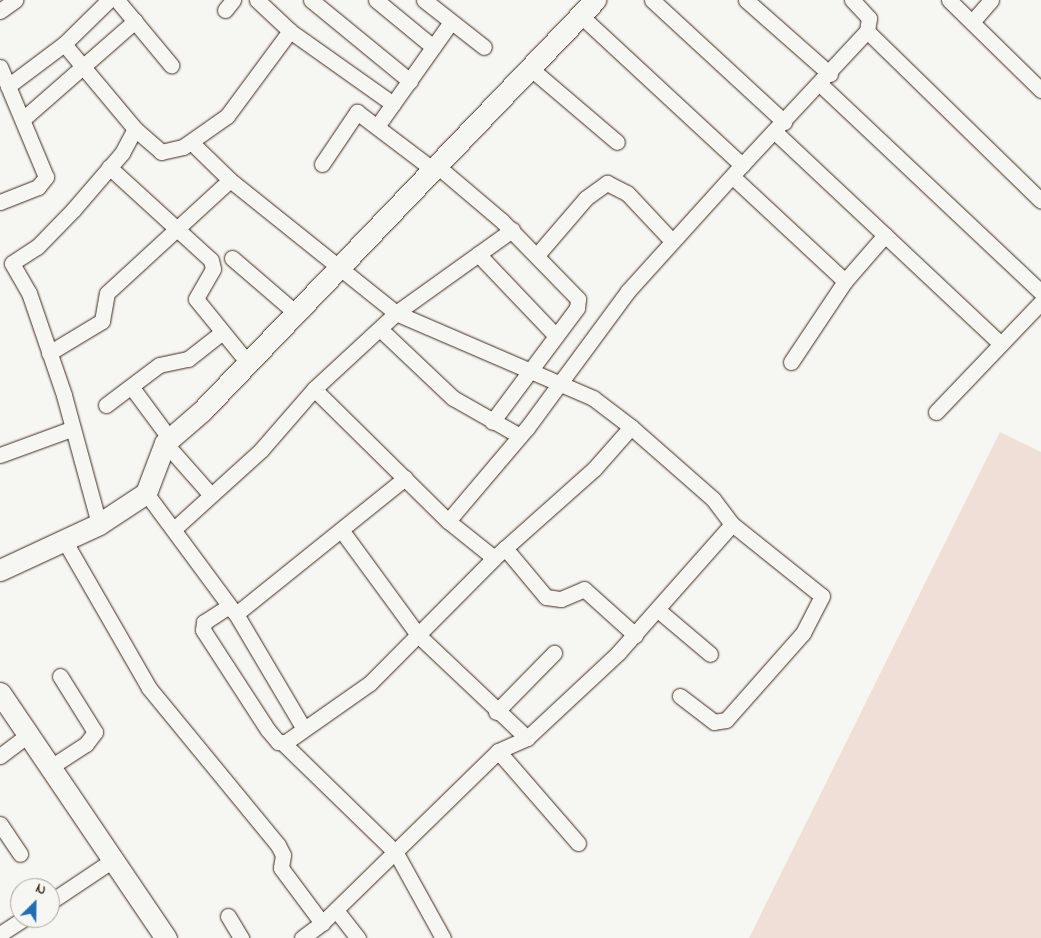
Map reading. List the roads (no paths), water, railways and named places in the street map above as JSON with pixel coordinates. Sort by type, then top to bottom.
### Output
[{"type":"street","points":[[0,11],[15,0]]},
{"type":"street","points":[[8,86],[64,44],[109,0]]},
{"type":"street","points":[[117,0],[171,65]]},
{"type":"street","points":[[257,0],[290,31],[393,104]]},
{"type":"street","points":[[311,0],[410,81]]},
{"type":"street","points":[[376,0],[433,47]]},
{"type":"street","points":[[424,0],[484,47]]},
{"type":"street","points":[[652,0],[886,235],[1001,344]]},
{"type":"street","points":[[746,0],[1041,292]]},
{"type":"street","points":[[448,521],[520,436],[628,291],[672,241],[825,79],[867,31],[868,18],[852,0]]},
{"type":"street","points":[[949,0],[1041,90]]},
{"type":"street","points":[[972,22],[991,0]]},
{"type":"street","points":[[0,570],[99,524],[146,493],[168,441],[339,270],[434,167],[588,8],[738,171],[845,281]]},
{"type":"street","points":[[23,119],[135,21]]},
{"type":"street","points":[[378,125],[451,22]]},
{"type":"street","points":[[64,44],[135,129],[161,152],[191,142],[227,116],[290,31]]},
{"type":"street","points":[[867,31],[1041,202]]},
{"type":"street","points":[[0,67],[46,177],[38,187],[0,202]]},
{"type":"street","points":[[530,68],[617,142]]},
{"type":"street","points":[[322,164],[354,114],[362,113],[434,167],[512,230],[578,300],[556,336],[528,370],[492,422]]},
{"type":"street","points":[[99,524],[49,353],[29,293],[12,263],[37,248],[109,167],[135,129]]},
{"type":"street","points":[[191,142],[230,180],[339,270],[396,313],[593,398],[631,427],[713,499],[732,524],[822,596],[803,633],[726,720],[714,722],[680,696]]},
{"type":"street","points":[[109,167],[213,264],[196,299],[248,363]]},
{"type":"street","points":[[49,353],[96,326],[105,314],[107,293],[230,180]]},
{"type":"street","points":[[537,255],[586,198],[607,183],[627,193],[672,241]]},
{"type":"street","points":[[174,529],[262,450],[314,389],[396,313],[512,230]]},
{"type":"street","points":[[792,362],[845,281],[886,235]]},
{"type":"street","points":[[478,254],[556,336]]},
{"type":"street","points":[[232,258],[296,313]]},
{"type":"street","points":[[936,412],[1041,302]]},
{"type":"street","points":[[380,329],[452,398],[520,436]]},
{"type":"street","points":[[106,405],[133,389],[159,365],[188,360],[221,332]]},
{"type":"street","points":[[133,389],[168,441],[212,495]]},
{"type":"street","points":[[314,389],[448,521],[499,553],[546,597],[561,599],[584,589],[635,635]]},
{"type":"street","points":[[282,742],[370,683],[499,553],[594,469],[631,427]]},
{"type":"street","points":[[0,455],[71,428]]},
{"type":"street","points":[[405,478],[342,531],[232,610],[204,622],[203,630],[268,730],[396,853],[443,938]]},
{"type":"street","points":[[146,493],[232,610],[304,729]]},
{"type":"street","points":[[302,938],[322,924],[498,751],[527,738],[635,635],[732,524]]},
{"type":"street","points":[[342,531],[418,635],[496,712],[527,738]]},
{"type":"street","points":[[64,540],[149,688],[278,845],[283,855],[281,868],[322,924]]},
{"type":"street","points":[[658,610],[710,654]]},
{"type":"street","points":[[496,712],[554,653]]},
{"type":"street","points":[[49,768],[86,744],[95,732],[60,676]]},
{"type":"street","points":[[0,693],[27,736],[166,938]]},
{"type":"street","points":[[0,756],[27,736]]},
{"type":"street","points":[[498,751],[578,843]]},
{"type":"street","points":[[0,824],[20,854]]},
{"type":"street","points":[[60,895],[114,860]]},
{"type":"street","points":[[336,910],[358,938]]},
{"type":"street","points":[[228,916],[241,938]]}]
